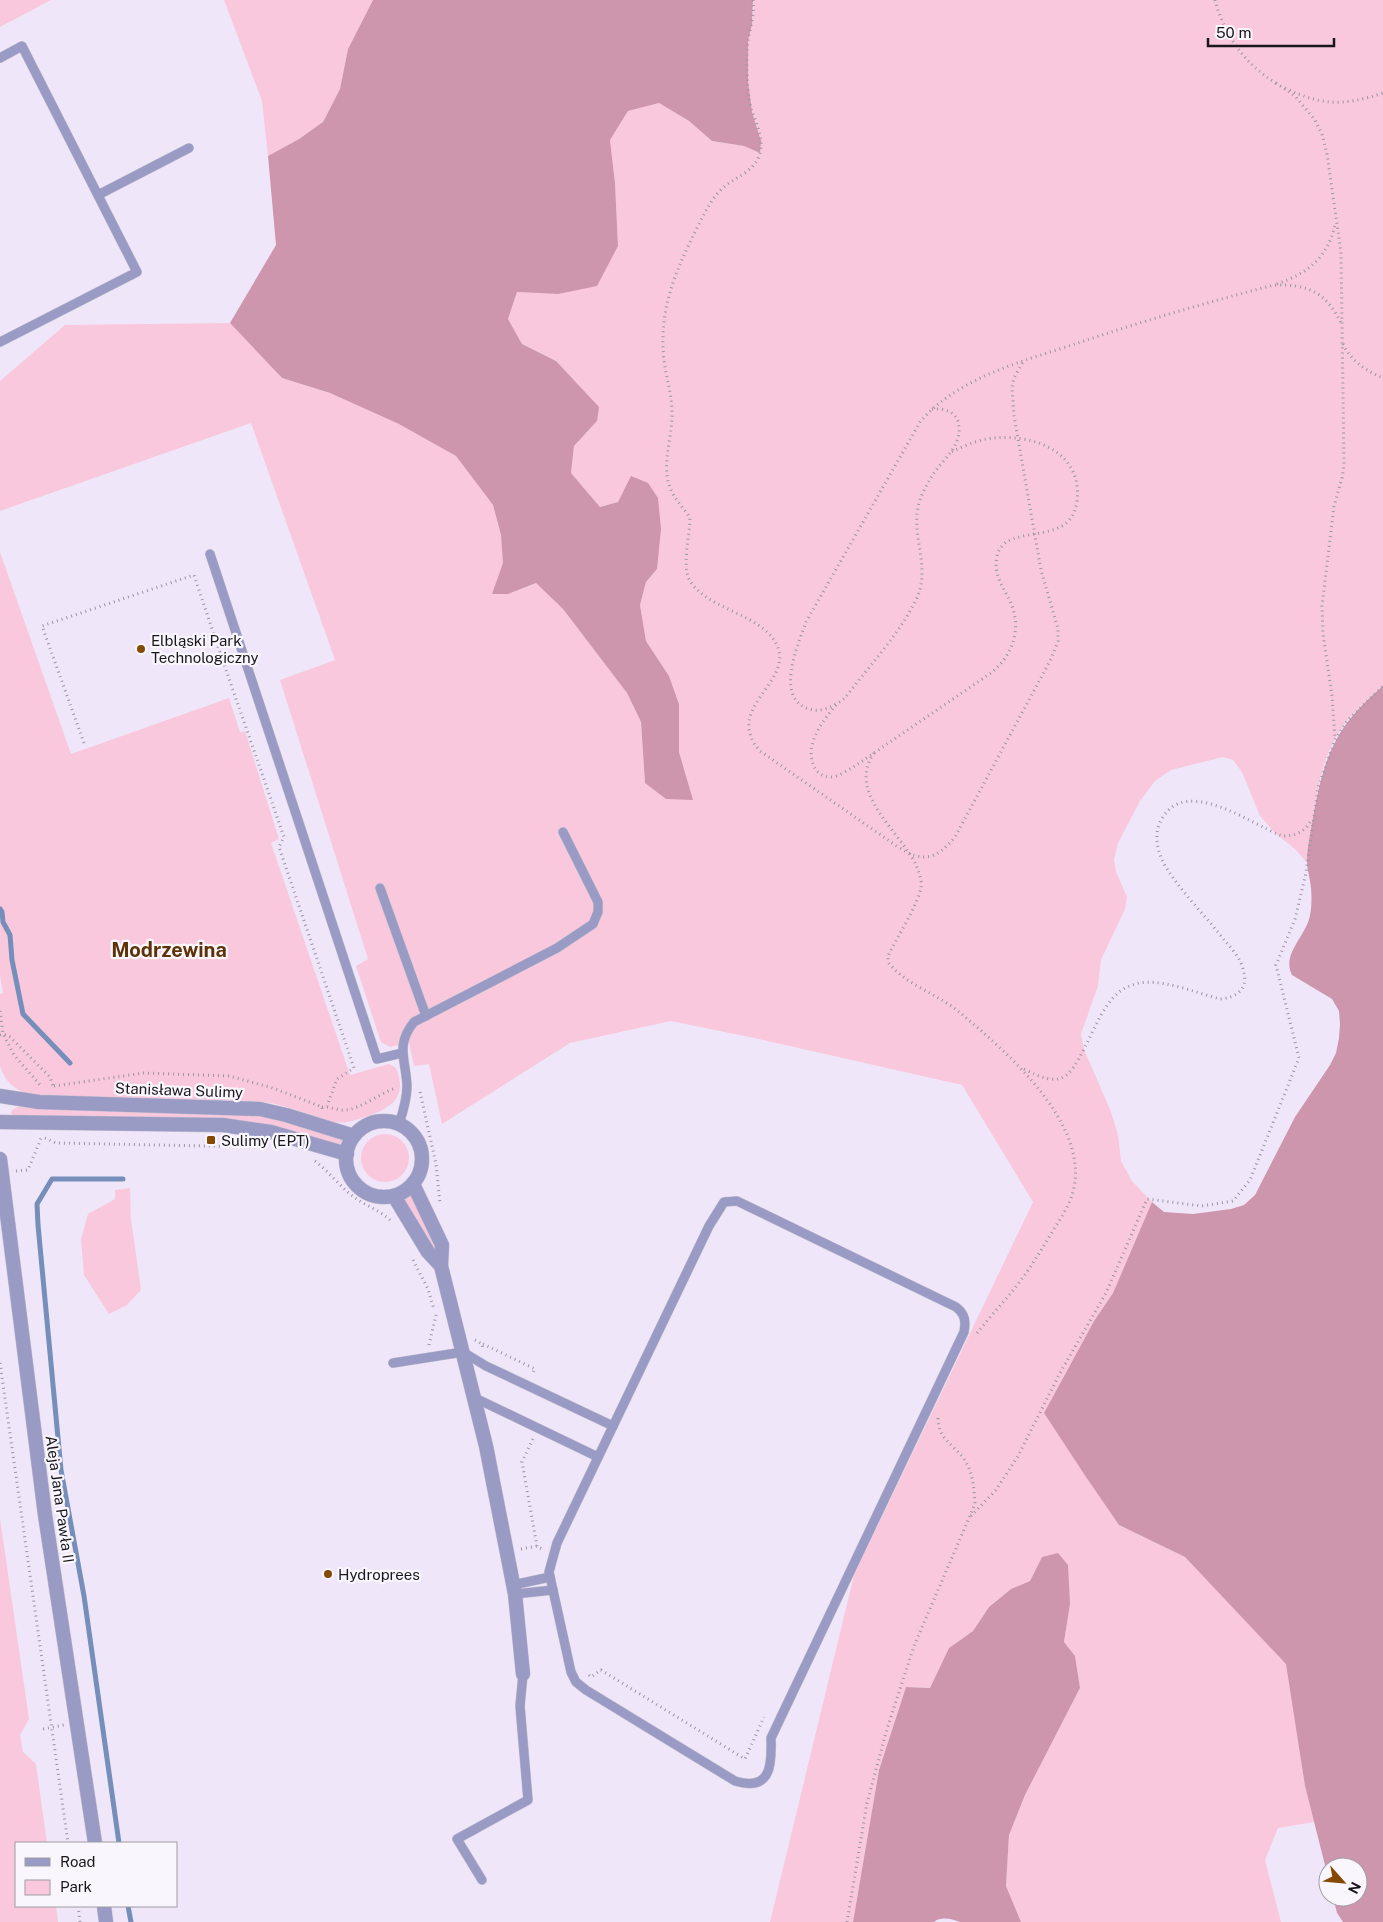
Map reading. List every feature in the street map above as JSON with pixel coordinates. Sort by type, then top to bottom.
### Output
[{"type":"street","name":"Stanisława Sulimy","points":[[0,1096],[39,1102],[260,1109],[354,1136]]},
{"type":"street","points":[[387,1121],[399,1124],[411,1132],[419,1144],[422,1158],[420,1172],[413,1184],[404,1191],[394,1196],[376,1196],[360,1188],[349,1172],[347,1154],[349,1145],[354,1136],[374,1122],[387,1121]]},
{"type":"street","points":[[0,1122],[223,1125],[271,1132],[347,1154]]},
{"type":"street","name":"Aleja Jana Pawła II","points":[[1,1166],[45,1515],[95,1842]]},
{"type":"street","points":[[413,1184],[442,1245],[441,1266],[486,1446],[514,1589],[523,1674]]},
{"type":"street","points":[[394,1196],[428,1252],[441,1266]]},
{"type":"street","points":[[104,1907],[106,1922]]},
{"type":"lane","points":[[0,58],[22,46],[137,272],[0,342]]},
{"type":"lane","points":[[98,195],[189,148]]},
{"type":"lane","points":[[210,554],[376,1059],[402,1053]]},
{"type":"lane","points":[[399,1124],[405,1104],[407,1086],[402,1053],[406,1032],[414,1022],[557,948],[593,924],[598,912],[598,902],[563,832]]},
{"type":"lane","points":[[380,888],[426,1016]]},
{"type":"lane","points":[[737,1201],[956,1307],[965,1316],[964,1332],[771,1738],[772,1756],[769,1770],[762,1780],[749,1785],[735,1781],[586,1690],[576,1682],[571,1672],[549,1572],[557,1543],[613,1426],[709,1226],[724,1202],[737,1201]]},
{"type":"lane","points":[[393,1363],[463,1352],[486,1366],[613,1426]]},
{"type":"lane","points":[[473,1397],[598,1457]]},
{"type":"lane","points":[[514,1589],[550,1577]]},
{"type":"lane","points":[[514,1589],[553,1590]]},
{"type":"lane","points":[[482,1880],[457,1839],[528,1800],[520,1706],[523,1674]]},
{"type":"path","points":[[753,0],[752,24],[748,41],[748,82],[752,112],[761,141],[760,153],[754,165],[723,188],[710,203],[671,285],[666,306],[664,334],[664,360],[671,393],[672,414],[672,430],[666,460],[667,477],[677,501],[690,518],[686,568],[689,578],[705,596],[765,630],[779,649],[778,667],[751,712],[750,733],[753,743],[768,756],[911,855],[922,858],[940,852],[955,837],[1056,650],[1058,641],[1058,630],[1041,570],[1018,439],[1012,387],[1014,378],[1023,362]]},
{"type":"path","points":[[1215,0],[1220,18],[1234,46],[1253,67],[1295,96],[1315,120],[1322,134],[1327,154],[1341,252],[1344,465],[1334,506],[1322,606],[1323,634],[1332,696],[1335,740]]},
{"type":"path","points":[[1276,83],[1304,97],[1328,103],[1360,101],[1383,93]]},
{"type":"path","points":[[836,705],[815,711],[798,703],[792,694],[790,681],[798,645],[806,622],[920,422],[932,408],[982,378],[1023,362],[1156,316],[1274,285],[1304,273],[1313,266],[1327,247],[1336,225]]},
{"type":"path","points":[[1274,285],[1301,287],[1321,295],[1336,311],[1342,325]]},
{"type":"path","points":[[1342,344],[1348,355],[1357,363],[1383,378]]},
{"type":"path","points":[[932,408],[946,410],[954,414],[960,429],[958,440],[932,475],[919,504],[917,536],[923,567],[922,581],[916,599],[892,639],[845,698],[836,705],[823,722],[812,744],[810,756],[816,769],[825,776],[832,777],[852,768],[991,673],[1006,657],[1015,636],[1016,625],[1010,602],[998,577],[997,558],[999,551],[1010,540],[1055,530],[1070,519],[1077,501],[1076,483],[1071,465],[1060,454],[1044,445],[1018,439],[987,439],[950,453]]},
{"type":"path","points":[[84,743],[42,626],[194,575],[236,704],[248,730],[284,837],[279,848],[354,1068],[337,1079],[327,1106]]},
{"type":"path","points":[[969,1519],[996,1490],[1018,1456],[1060,1374],[1106,1293],[1147,1199],[1202,1206],[1233,1201],[1250,1180],[1299,1058],[1276,965],[1295,919],[1306,873],[1318,788],[1335,740],[1347,721],[1383,686]]},
{"type":"path","points":[[874,753],[868,761],[866,769],[868,793],[875,806],[911,855],[922,886],[920,896],[888,956],[888,962],[898,974],[949,1003],[1020,1068],[1053,1108],[1068,1138],[1074,1158],[1074,1189],[1069,1204],[1020,1281],[972,1340]]},
{"type":"path","points":[[1020,1068],[1038,1077],[1050,1079],[1068,1075],[1078,1061],[1110,1000],[1125,987],[1147,982],[1158,982],[1220,999],[1230,998],[1238,994],[1243,988],[1244,972],[1238,957],[1162,860],[1156,833],[1166,812],[1174,805],[1182,801],[1205,802],[1218,806],[1282,836],[1293,836],[1301,832],[1308,826],[1313,816]]},
{"type":"path","points":[[0,1012],[1,1034],[14,1055],[41,1086],[54,1086],[144,1073],[229,1076],[274,1088],[322,1107],[320,1112]]},
{"type":"path","points":[[1,1034],[10,1037],[50,1077],[54,1086]]},
{"type":"path","points":[[1,1166],[28,1170],[42,1137],[56,1143],[266,1147]]},
{"type":"path","points":[[312,1158],[350,1194],[363,1204],[380,1211],[394,1224]]},
{"type":"path","points":[[411,1255],[428,1289],[437,1316],[428,1344],[430,1357]]},
{"type":"path","points":[[0,1363],[50,1728],[68,1842]]},
{"type":"path","points":[[847,1922],[867,1803],[887,1730],[914,1646],[975,1504],[972,1478],[964,1459],[945,1441],[940,1432],[938,1416]]},
{"type":"path","points":[[43,1729],[77,1723]]},
{"type":"path","points":[[78,1907],[80,1922]]},
{"type":"green space","points":[[0,0],[51,0],[0,27]]},
{"type":"green space","points":[[224,0],[373,0],[348,49],[340,89],[323,122],[299,139],[268,156],[262,101]]},
{"type":"green space","points":[[753,0],[1383,0],[1383,686],[1351,716],[1337,736],[1329,753],[1322,770],[1314,808],[1307,863],[1260,816],[1242,772],[1233,760],[1223,757],[1171,770],[1155,781],[1140,801],[1118,843],[1114,860],[1116,872],[1127,897],[1125,909],[1101,960],[1098,986],[1081,1034],[1084,1049],[1111,1112],[1118,1135],[1121,1161],[1132,1181],[1152,1202],[1113,1293],[1094,1321],[1044,1413],[1119,1525],[1185,1557],[1287,1664],[1305,1786],[1314,1822],[1278,1828],[1265,1860],[1281,1922],[1021,1922],[1006,1886],[1009,1835],[1025,1795],[1080,1688],[1075,1656],[1064,1642],[1070,1604],[1042,1557],[1030,1581],[1011,1589],[989,1607],[973,1631],[949,1648],[930,1688],[906,1687],[879,1770],[853,1922],[770,1922],[854,1575],[1033,1202],[962,1085],[671,1021],[570,1043],[442,1124],[429,1064],[414,1066],[409,1043],[390,1047],[381,1042],[356,966],[368,959],[280,680],[335,660],[251,423],[0,511],[0,381],[65,325],[230,323],[282,378],[330,393],[400,424],[456,456],[493,505],[501,535],[508,594],[536,583],[563,609],[627,693],[641,722],[645,783],[687,779],[679,752],[679,704],[669,676],[646,641],[640,605],[646,582],[657,569],[618,502],[600,507],[571,473],[574,446],[597,421],[556,361],[522,344],[508,319],[517,292],[558,294],[618,246],[615,183],[610,140],[628,111],[659,103],[689,121],[712,141],[744,146],[760,153],[760,139],[749,100],[747,79],[747,49],[753,16]]},
{"type":"green space","points":[[0,552],[71,754],[229,698],[240,732],[245,731],[279,839],[271,843],[350,1075],[389,1064],[396,1068],[400,1087],[398,1094],[395,1100],[382,1110],[365,1117],[339,1122],[328,1121],[279,1105],[253,1101],[30,1095],[7,1081],[0,1066],[0,994],[3,993],[0,976]]},
{"type":"green space","points":[[17,1107],[176,1111],[270,1116],[340,1138],[343,1141],[341,1145],[288,1130],[14,1116],[11,1113],[12,1110]]},
{"type":"green space","points":[[380,1134],[390,1134],[402,1141],[409,1153],[409,1163],[402,1175],[390,1182],[380,1182],[372,1178],[365,1171],[361,1163],[361,1153],[365,1145],[372,1138]]},
{"type":"green space","points":[[130,1188],[131,1219],[141,1290],[127,1305],[109,1314],[84,1275],[81,1239],[88,1214],[115,1199],[115,1190]]},
{"type":"green space","points":[[410,1195],[413,1197],[435,1239],[437,1255],[404,1202],[405,1198]]},
{"type":"green space","points":[[0,1518],[29,1719],[20,1735],[23,1752],[36,1764],[47,1842],[15,1842],[15,1907],[56,1907],[58,1922],[0,1922]]},
{"type":"shaded area","points":[[373,0],[753,0],[752,24],[748,41],[748,82],[752,112],[761,141],[760,153],[744,146],[712,141],[689,121],[659,103],[628,111],[610,140],[615,183],[618,246],[597,286],[558,294],[517,292],[508,319],[522,344],[556,361],[599,407],[597,421],[574,446],[571,473],[600,507],[618,502],[631,476],[648,483],[658,498],[661,529],[657,569],[646,582],[640,605],[646,641],[669,676],[679,704],[679,752],[693,800],[666,799],[645,783],[641,722],[627,693],[563,609],[536,583],[508,594],[492,594],[503,563],[501,535],[493,505],[456,456],[399,424],[330,393],[282,378],[230,323],[276,245],[268,156],[299,139],[323,122],[340,89],[348,49]]},
{"type":"shaded area","points":[[1383,686],[1383,1922],[1343,1922],[1336,1907],[1368,1907],[1368,1857],[1323,1857],[1305,1786],[1286,1664],[1185,1557],[1119,1525],[1044,1413],[1094,1321],[1113,1293],[1152,1202],[1164,1212],[1193,1214],[1231,1209],[1244,1205],[1255,1195],[1295,1117],[1336,1053],[1340,1024],[1339,1011],[1332,999],[1292,975],[1289,967],[1292,952],[1310,915],[1311,885],[1307,864],[1308,851],[1322,777],[1334,744],[1353,715]]},
{"type":"shaded area","points":[[1058,1553],[1068,1565],[1070,1604],[1064,1642],[1075,1656],[1080,1688],[1025,1795],[1009,1835],[1006,1886],[1021,1922],[960,1922],[943,1919],[934,1922],[853,1922],[879,1770],[906,1687],[930,1688],[949,1648],[973,1631],[989,1607],[1011,1589],[1030,1581],[1042,1557]]},
{"type":"waterway","points":[[0,909],[3,922],[10,935],[12,960],[23,1014],[70,1063]]},
{"type":"waterway","points":[[119,1842],[84,1596],[61,1470],[37,1204],[52,1179],[123,1179]]},
{"type":"waterway","points":[[128,1907],[131,1922]]},
{"type":"place","name":"Elbląski Park Technologiczny","points":[[141,649]]},
{"type":"place","name":"Sulimy (EPT)","points":[[211,1140]]},
{"type":"place","name":"Hydroprees","points":[[328,1574]]},
{"type":"district","name":"Modrzewina","points":[[169,950]]}]
